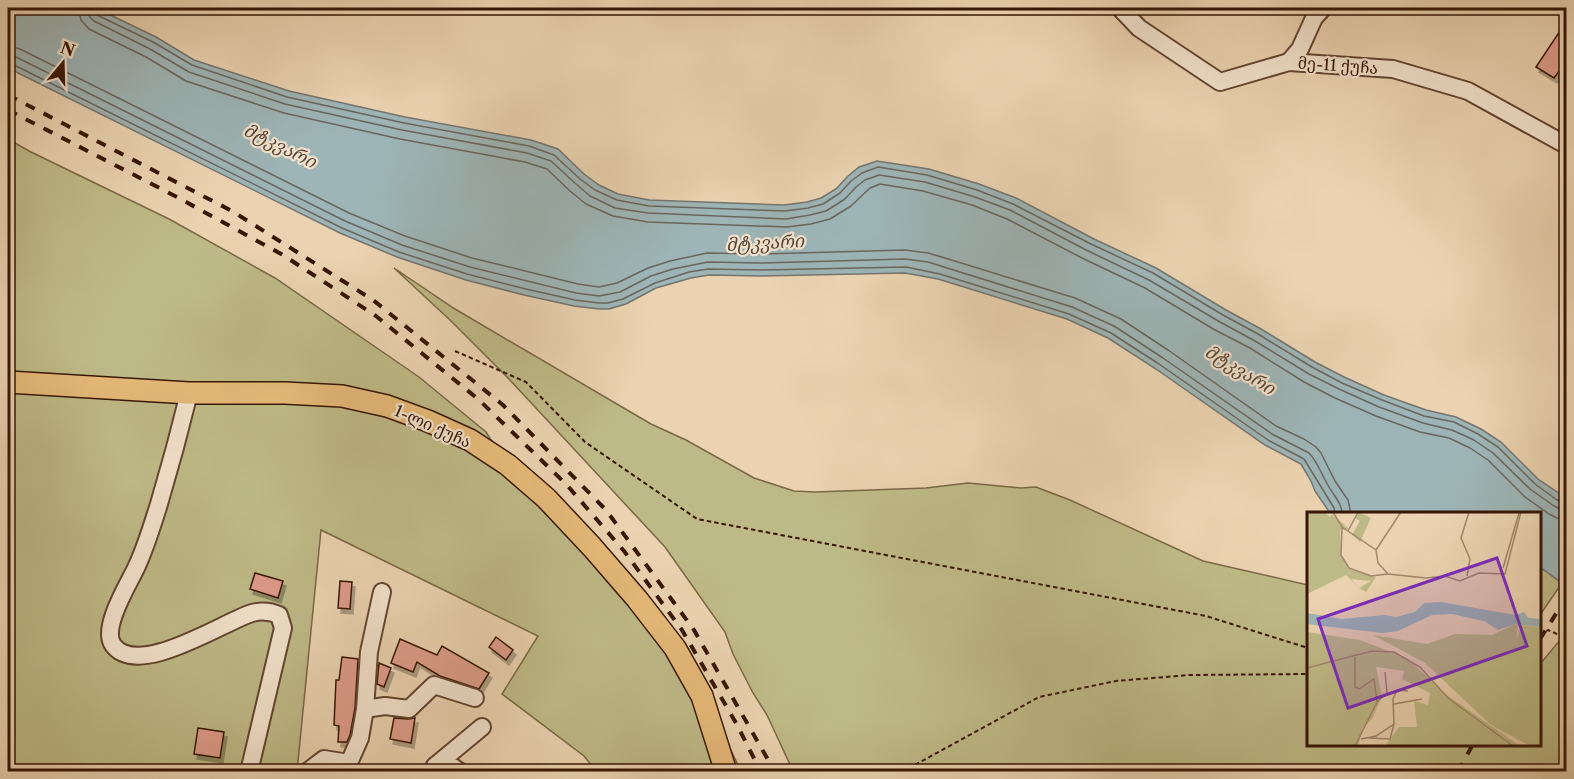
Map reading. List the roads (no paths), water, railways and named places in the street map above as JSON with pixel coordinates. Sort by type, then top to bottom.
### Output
[{"type":"main road","name":"1-ლი ქუჩა","points":[[8,382],[189,393],[285,393],[342,396],[387,406],[470,440],[508,465],[546,498],[637,599],[675,648],[702,696],[726,771]]},
{"type":"street","name":"მე-11 ქუჩა","points":[[1120,8],[1139,28],[1220,82],[1289,62],[1393,69],[1468,91],[1566,145]]},
{"type":"street","points":[[1289,62],[1300,49],[1314,18],[1323,8]]},
{"type":"street","points":[[189,393],[176,448],[145,549],[113,616],[110,631],[111,642],[118,651],[131,656],[156,653],[183,645],[254,612],[269,611],[279,615],[283,628],[249,771]]},
{"type":"street","points":[[307,771],[324,759],[355,767],[365,709],[369,652],[382,592]]},
{"type":"street","points":[[365,709],[385,706],[409,709],[434,685],[475,698]]},
{"type":"street","points":[[434,769],[482,727]]},
{"type":"street","points":[[434,769],[453,767],[460,771]]},
{"type":"water","name":"მტკვარი","points":[[8,8],[96,8],[156,37],[194,60],[289,91],[405,117],[531,140],[558,149],[584,174],[599,185],[618,194],[649,200],[784,205],[821,198],[836,189],[859,167],[877,161],[929,169],[979,184],[1016,198],[1156,268],[1344,377],[1426,410],[1456,417],[1501,442],[1538,479],[1566,498],[1566,586],[1541,568],[1541,512],[1329,512],[1301,464],[1265,445],[1108,338],[1067,319],[938,279],[905,273],[709,275],[656,288],[626,304],[609,309],[574,306],[524,295],[466,280],[397,257],[340,233],[8,68]]},
{"type":"railway","points":[[8,95],[232,211],[373,300],[503,405],[606,510],[694,630],[775,772]]},
{"type":"railway","points":[[8,110],[175,196],[283,255],[376,316],[478,399],[566,484],[624,551],[682,630],[736,723],[761,772]]},
{"type":"railway","points":[[1541,637],[1566,598]]},
{"type":"railway","points":[[1458,772],[1472,746]]}]
